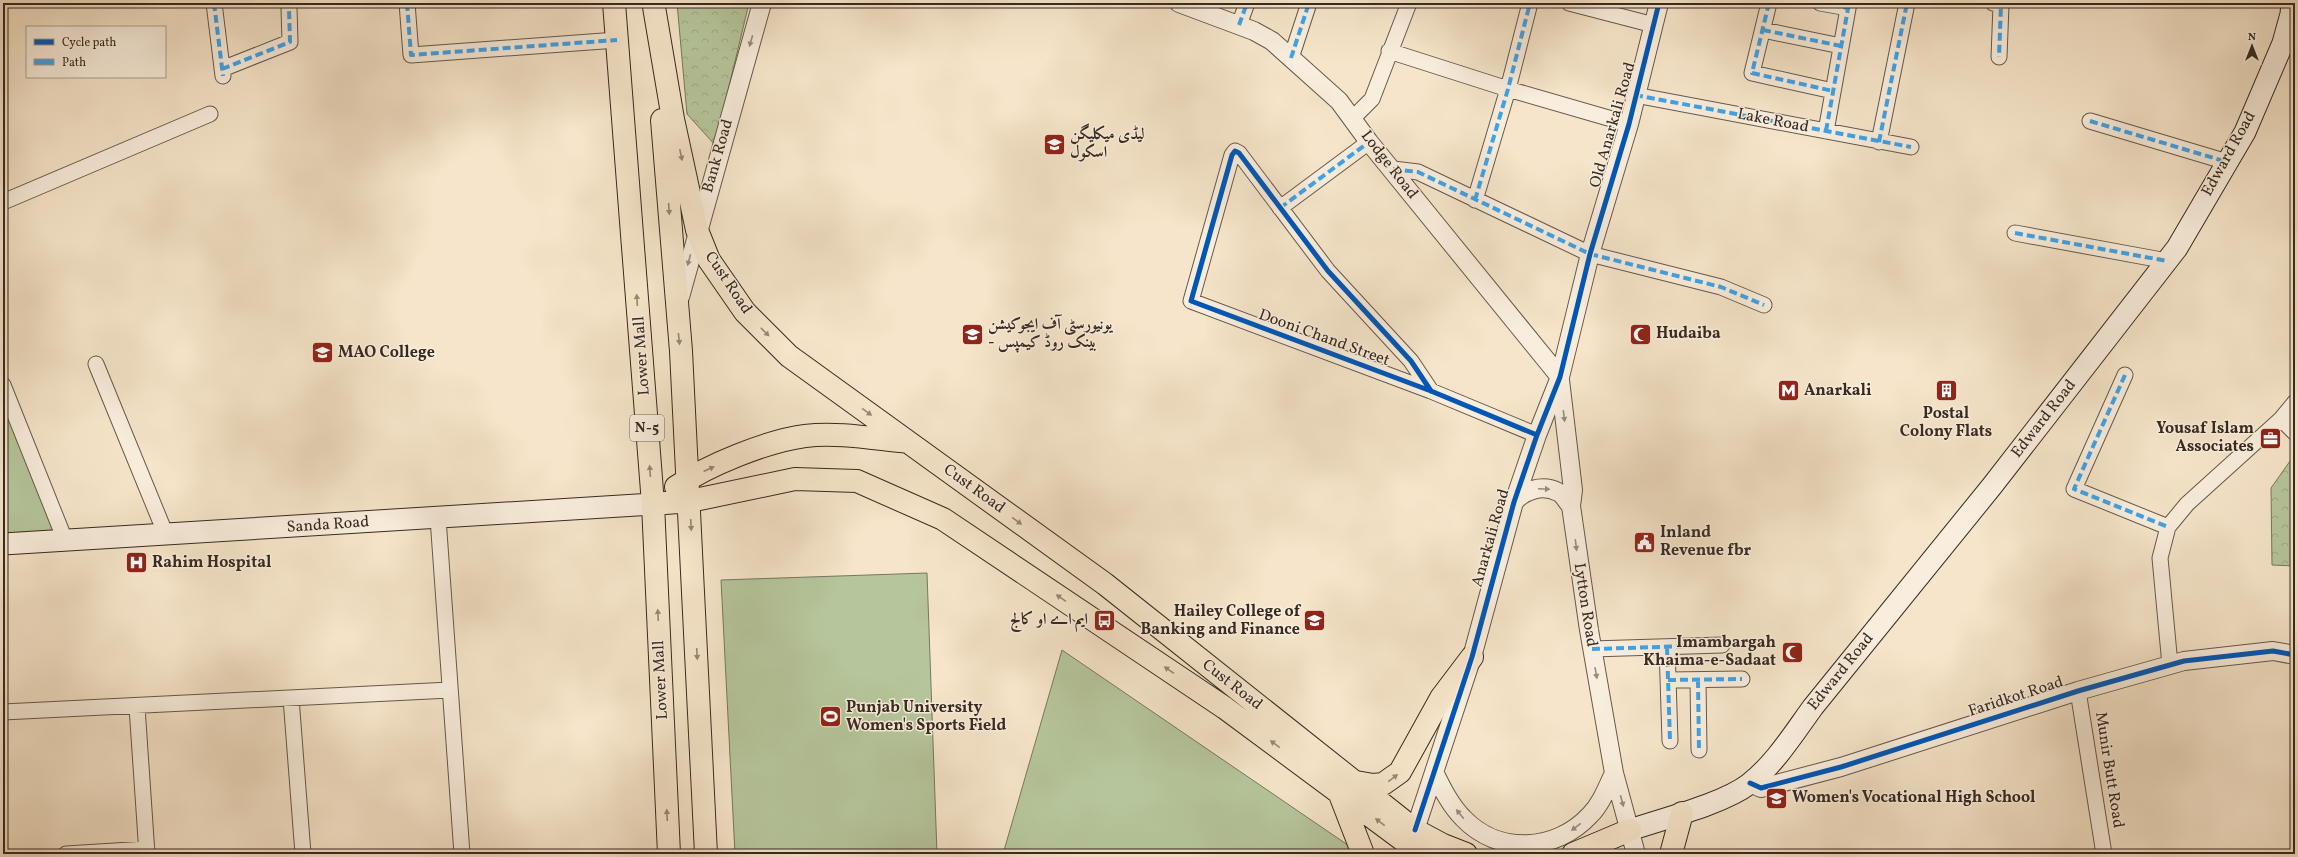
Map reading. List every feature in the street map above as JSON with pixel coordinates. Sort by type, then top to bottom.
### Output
[{"type":"main road","name":"Lower Mall","points":[[614,3],[653,504],[669,854]]},
{"type":"main road","name":"Cust Road","points":[[654,5],[673,119],[697,230],[709,260],[745,312],[789,356],[1105,584],[1347,786],[1416,846],[1444,845],[1466,854]]},
{"type":"main road","name":"N-5","points":[[654,5],[690,501],[706,854]]},
{"type":"main road","name":"Edward Road","points":[[1630,830],[1682,813],[1732,794],[1750,783],[1779,752],[1813,706],[1992,486],[2177,248],[2248,125],[2283,43],[2291,9]]},
{"type":"main road","points":[[653,504],[688,479],[770,444],[806,436],[849,436],[908,442]]},
{"type":"main road","name":"Cust Road","points":[[653,504],[690,501],[795,479],[856,481],[943,519],[1225,708],[1347,786]]},
{"type":"main road","name":"Sanda Road","points":[[3,544],[653,504]]},
{"type":"main road","points":[[1363,854],[1347,786],[1383,784],[1400,772],[1441,698],[1472,657]]},
{"type":"main road","points":[[1671,854],[1682,813]]},
{"type":"main road","points":[[1573,854],[1630,830]]},
{"type":"street","points":[[214,3],[222,73],[290,42],[289,8]]},
{"type":"street","points":[[407,3],[411,55],[617,40]]},
{"type":"street","name":"Bank Road","points":[[676,309],[762,3]]},
{"type":"street","name":"Lodge Road","points":[[1179,3],[1254,31],[1272,41],[1340,101],[1369,142],[1393,169],[1560,377]]},
{"type":"street","points":[[1239,26],[1247,3]]},
{"type":"street","points":[[1291,58],[1309,3]]},
{"type":"street","points":[[1352,118],[1372,99],[1389,51],[1409,3]]},
{"type":"street","points":[[1475,200],[1508,89],[1530,3]]},
{"type":"street","points":[[1569,3],[1654,25]]},
{"type":"street","name":"Old Anarkali Road","points":[[1590,254],[1629,124],[1659,3]]},
{"type":"street","points":[[1770,3],[1752,73],[1834,91]]},
{"type":"street","points":[[1820,3],[1848,6],[1826,130]]},
{"type":"street","points":[[1879,142],[1907,3]]},
{"type":"street","points":[[1993,3],[2001,5],[1998,57]]},
{"type":"street","points":[[1763,30],[1841,46]]},
{"type":"street","points":[[1389,51],[1508,89],[1629,124]]},
{"type":"street","name":"Lake Road","points":[[1635,95],[1911,147]]},
{"type":"street","points":[[3,202],[210,114]]},
{"type":"street","points":[[2090,121],[2227,162]]},
{"type":"street","points":[[1369,142],[1280,208],[1328,271],[1411,361],[1431,391]]},
{"type":"street","name":"Dooni Chand Street","points":[[1280,208],[1239,153],[1235,151],[1232,155],[1191,301],[1431,391],[1536,435]]},
{"type":"street","points":[[1393,169],[1418,172],[1590,254],[1721,287],[1764,305]]},
{"type":"street","points":[[2015,233],[2167,261]]},
{"type":"street","name":"Anarkali Road","points":[[1416,846],[1434,772],[1472,657],[1514,502],[1536,435],[1560,377],[1590,254]]},
{"type":"street","points":[[96,364],[166,535]]},
{"type":"street","points":[[2125,375],[2074,489],[2168,527]]},
{"type":"street","name":"Lytton Road","points":[[1560,377],[1573,490],[1571,506],[1592,649],[1614,773],[1636,854]]},
{"type":"street","points":[[3,385],[65,540]]},
{"type":"street","points":[[2170,665],[2160,558],[2168,527],[2187,504],[2281,419],[2295,402]]},
{"type":"street","points":[[2281,419],[2295,433]]},
{"type":"street","points":[[1514,502],[1520,494],[1528,490],[1544,489],[1559,492],[1571,506]]},
{"type":"street","points":[[438,518],[462,854]]},
{"type":"street","points":[[1592,649],[1722,645]]},
{"type":"street","points":[[1667,646],[1670,741]]},
{"type":"street","name":"Faridkot Road","points":[[1750,783],[1761,788],[1841,767],[2078,691],[2184,661],[2273,651],[2295,655]]},
{"type":"street","points":[[1668,680],[1742,679]]},
{"type":"street","points":[[1698,680],[1699,750]]},
{"type":"street","points":[[3,712],[450,690]]},
{"type":"street","name":"Munir Butt Road","points":[[2078,691],[2104,854]]},
{"type":"street","points":[[291,698],[302,854]]},
{"type":"street","points":[[66,854],[147,851],[137,706]]},
{"type":"street","points":[[1434,772],[1450,801],[1463,818],[1476,830],[1505,843],[1524,845],[1542,844],[1574,829],[1590,816],[1600,803],[1614,773]]},
{"type":"green space","points":[[677,3],[749,3],[715,145],[687,114]]},
{"type":"green space","points":[[3,398],[61,540],[3,544]]},
{"type":"green space","points":[[2295,454],[2295,566],[2272,565],[2271,488]]},
{"type":"green space","name":"Punjab University Women's Sports Field","points":[[927,573],[937,854],[735,854],[721,580]]},
{"type":"green space","points":[[1062,650],[1361,854],[1003,854]]},
{"type":"marked path","points":[[214,3],[223,76]]},
{"type":"marked path","points":[[407,3],[411,55],[617,40]]},
{"type":"marked path","points":[[1239,25],[1247,3]]},
{"type":"marked path","points":[[1291,58],[1309,3]]},
{"type":"marked path","points":[[1475,200],[1508,89],[1530,3]]},
{"type":"marked path","points":[[1769,3],[1752,73],[1833,91]]},
{"type":"marked path","points":[[1820,3],[1848,8]]},
{"type":"marked path","points":[[1826,131],[1849,3]]},
{"type":"marked path","points":[[1879,142],[1907,3]]},
{"type":"marked path","points":[[1993,3],[2001,5],[1999,57]]},
{"type":"marked path","points":[[222,69],[290,42],[289,8]]},
{"type":"marked path","points":[[1763,30],[1841,46]]},
{"type":"marked path","points":[[1635,95],[1911,147]]},
{"type":"marked path","points":[[2090,121],[2227,162]]},
{"type":"marked path","points":[[1280,208],[1369,142]]},
{"type":"marked path","points":[[1393,169],[1418,172],[1590,254],[1721,287],[1764,305]]},
{"type":"marked path","points":[[2015,233],[2167,261]]},
{"type":"marked path","points":[[2125,375],[2074,489],[2168,527]]},
{"type":"marked path","points":[[1592,649],[1722,645]]},
{"type":"marked path","points":[[1667,647],[1670,741]]},
{"type":"marked path","points":[[1668,680],[1742,679]]},
{"type":"marked path","points":[[1698,680],[1699,750]]},
{"type":"cycle path","points":[[1415,830],[1472,657],[1514,502],[1537,435],[1560,377],[1590,254],[1629,124],[1659,3]]},
{"type":"cycle path","points":[[1431,391],[1411,361],[1328,271],[1239,153],[1235,151],[1232,155],[1191,301],[1431,391],[1537,435]]},
{"type":"cycle path","points":[[1750,783],[1761,788],[1841,767],[2078,691],[2184,661],[2273,651],[2295,655]]},
{"type":"place","name":"لیڈی میکلیگن اسکول","points":[[1055,144]]},
{"type":"place","name":"یونیورسٹی آف ایجوکیشن - بینک روڈ کیمپس","points":[[973,334]]},
{"type":"place","name":"Hudaiba","points":[[1640,334]]},
{"type":"place","name":"MAO College","points":[[322,353]]},
{"type":"place","name":"Anarkali","points":[[1788,391]]},
{"type":"place","name":"Postal Colony Flats","points":[[1946,391]]},
{"type":"place","name":"Yousaf Islam Associates","points":[[2270,438]]},
{"type":"place","name":"Inland Revenue fbr","points":[[1644,542]]},
{"type":"place","name":"Rahim Hospital","points":[[136,563]]},
{"type":"place","name":"ایم اے او کالج","points":[[1104,620]]},
{"type":"place","name":"Hailey College of Banking and Finance","points":[[1315,621]]},
{"type":"place","name":"Imambargah Khaima-e-Sadaat","points":[[1792,652]]},
{"type":"place","name":"Punjab University Women's Sports Field","points":[[830,717]]},
{"type":"place","name":"Women's Vocational High School","points":[[1776,798]]}]
